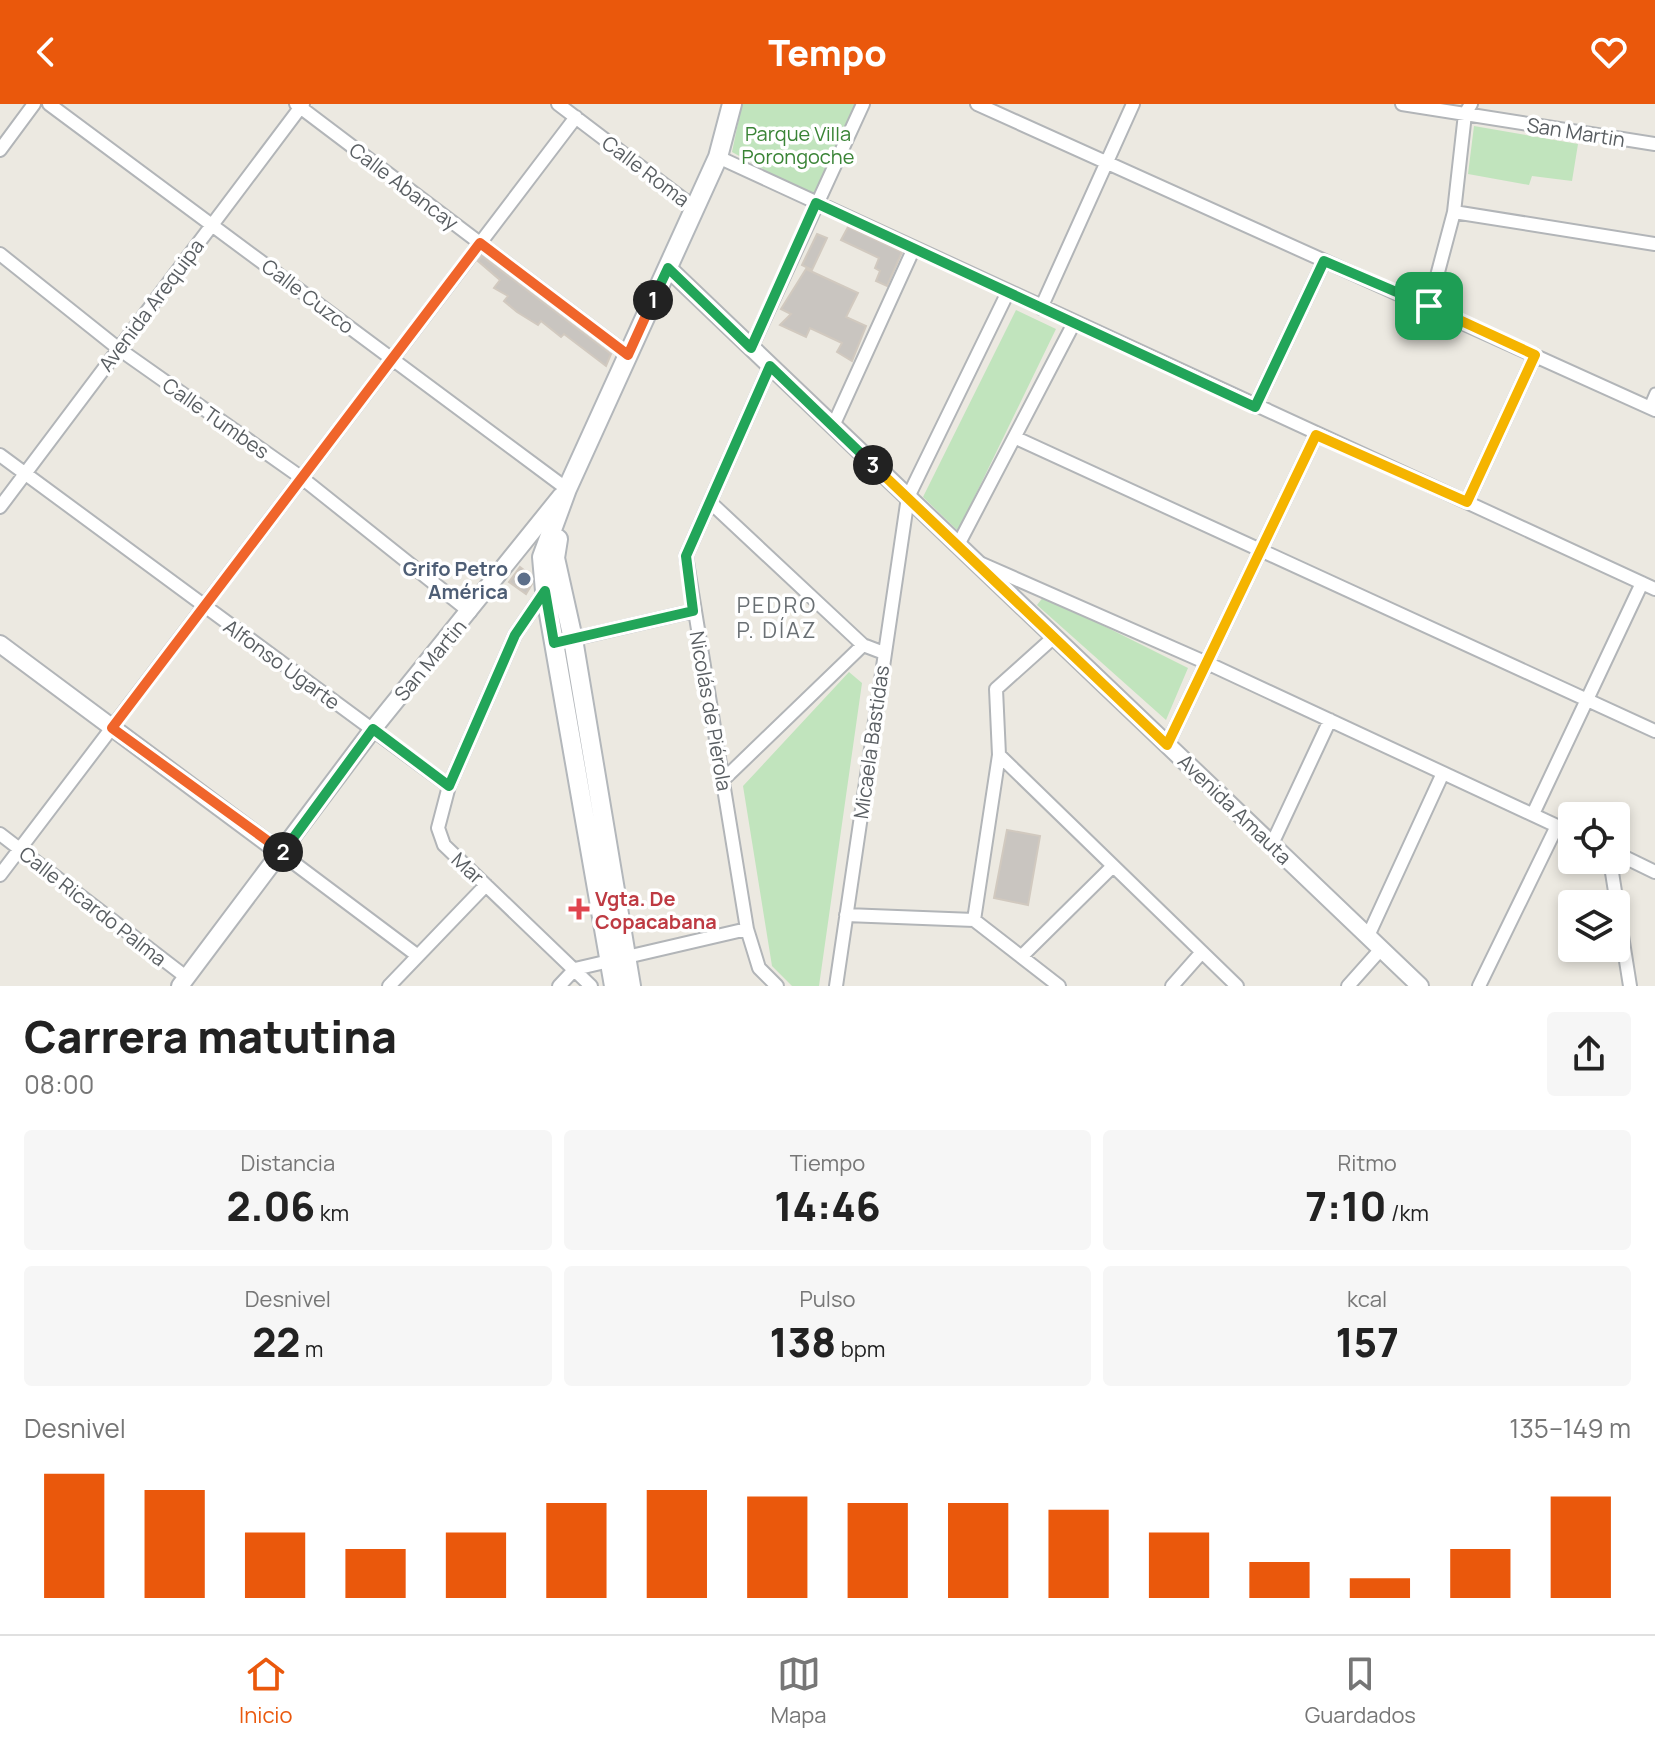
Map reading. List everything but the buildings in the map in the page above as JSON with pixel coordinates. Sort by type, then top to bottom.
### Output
[{"type":"main road","points":[[631,986],[618,959],[554,643],[542,557],[567,489],[718,157],[732,104]]},
{"type":"main road","points":[[567,489],[555,558],[573,639],[618,959],[614,986]]},
{"type":"street","points":[[0,150],[34,104]]},
{"type":"street","name":"Calle Cuzco","points":[[49,104],[567,489]]},
{"type":"street","name":"Calle Roma","points":[[558,104],[695,208]]},
{"type":"street","points":[[751,348],[863,104]]},
{"type":"street","points":[[977,104],[996,108],[1107,163],[1652,409],[1655,393]]},
{"type":"street","points":[[1041,308],[1133,104]]},
{"type":"street","name":"San Martin","points":[[1402,104],[1468,109],[1655,144]]},
{"type":"street","name":"Avenida Arequipa","points":[[0,507],[300,105]]},
{"type":"street","name":"Calle Abancay","points":[[300,105],[628,355]]},
{"type":"street","points":[[1429,306],[1454,212],[1468,109]]},
{"type":"street","points":[[0,875],[576,117]]},
{"type":"street","points":[[718,157],[1655,589]]},
{"type":"street","points":[[1454,212],[1655,244]]},
{"type":"street","points":[[833,426],[914,248]]},
{"type":"street","name":"Calle Tumbes","points":[[0,254],[119,349],[302,478],[470,612]]},
{"type":"street","points":[[1255,407],[1324,261]]},
{"type":"street","name":"Avenida Amauta","points":[[668,268],[1420,986]]},
{"type":"street","name":"Micaela Bastidas","points":[[836,986],[908,497],[1008,292]]},
{"type":"street","points":[[958,545],[1074,323]]},
{"type":"street","points":[[1467,502],[1535,355]]},
{"type":"street","name":"Nicolás de Piérola","points":[[770,366],[686,556],[747,929],[759,968],[777,986]]},
{"type":"street","points":[[1167,745],[1316,435]]},
{"type":"street","points":[[1016,438],[1655,731]]},
{"type":"street","name":"Alfonso Ugarte","points":[[0,455],[449,786]]},
{"type":"street","name":"San Martin","points":[[183,982],[373,729],[567,489]]},
{"type":"street","points":[[710,502],[863,645],[884,653]]},
{"type":"street","points":[[975,561],[1207,663],[1557,826],[1479,986]]},
{"type":"street","points":[[1533,814],[1642,583]]},
{"type":"street","name":"Mar","points":[[545,591],[515,635],[449,786],[440,814],[440,837],[591,986]]},
{"type":"street","points":[[554,643],[693,611]]},
{"type":"street","points":[[974,920],[999,755],[996,689],[1054,637]]},
{"type":"street","points":[[0,644],[418,956]]},
{"type":"street","points":[[724,779],[863,645]]},
{"type":"street","points":[[1272,844],[1330,720]]},
{"type":"street","points":[[999,755],[1237,986]]},
{"type":"street","points":[[1368,936],[1443,773]]},
{"type":"street","name":"Calle Ricardo Palma","points":[[0,834],[183,982]]},
{"type":"street","points":[[1630,860],[1655,872]]},
{"type":"street","points":[[1023,955],[1113,866]]},
{"type":"street","points":[[1612,874],[1630,986]]},
{"type":"street","points":[[389,986],[486,885]]},
{"type":"street","points":[[846,915],[974,920],[1023,955],[1059,986]]},
{"type":"street","points":[[559,986],[575,969],[747,929]]},
{"type":"street","points":[[1348,986],[1381,949]]},
{"type":"street","points":[[1172,986],[1202,952]]},
{"type":"green space","name":"Parque Villa Porongoche","points":[[742,104],[858,104],[816,198],[732,152]]},
{"type":"green space","points":[[1474,126],[1578,144],[1572,181],[1532,176],[1529,185],[1468,174]]},
{"type":"green space","points":[[1016,310],[1056,329],[958,531],[923,497]]},
{"type":"green space","points":[[1044,596],[1188,668],[1166,720],[1037,605]]},
{"type":"green space","points":[[849,672],[862,683],[819,986],[792,986],[772,966],[743,786]]},
{"type":"place","name":"Grifo Petro América","points":[[524,579]]},
{"type":"place","name":"Vgta. De Copacabana","points":[[579,909]]},
{"type":"district","name":"PEDRO P. DÍAZ","points":[[777,618]]},
{"type":"route","points":[[816,203],[1255,407],[1324,261],[1429,306],[1535,355],[1467,502],[1316,435],[1167,745],[770,366],[686,556],[693,611],[554,643],[545,591],[515,635],[449,786],[373,729],[282,854],[112,728],[480,243],[628,355],[668,268],[751,348],[816,203]]}]
